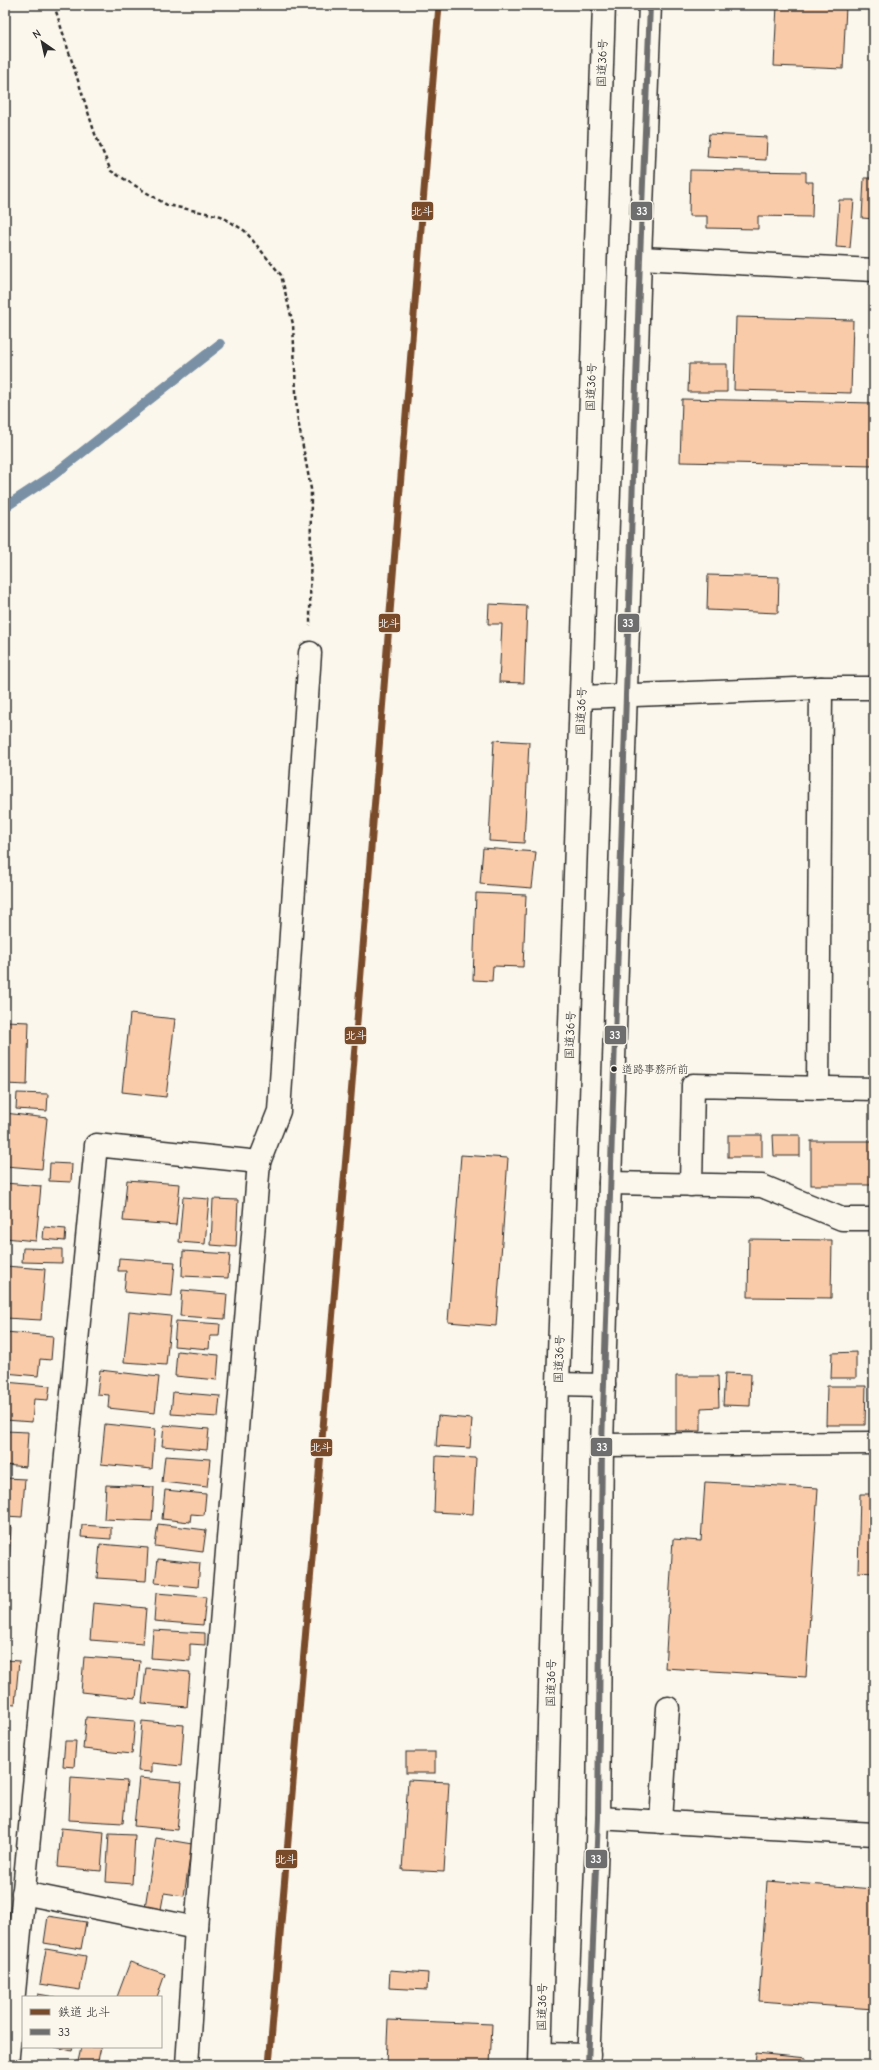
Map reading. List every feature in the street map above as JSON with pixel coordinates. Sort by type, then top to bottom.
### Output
[{"type":"main road","name":"国道36号","points":[[541,2060],[558,1384],[604,5]]},
{"type":"main road","points":[[541,2060],[589,2060],[598,1818],[602,1445],[625,696],[650,5]]},
{"type":"main road","points":[[640,258],[874,270]]},
{"type":"main road","points":[[187,2065],[196,1928],[259,1162],[279,1111],[310,653]]},
{"type":"main road","points":[[581,697],[821,688],[874,688]]},
{"type":"main road","points":[[818,1088],[821,688]]},
{"type":"main road","points":[[691,1185],[693,1085],[874,1089]]},
{"type":"main road","points":[[7,2065],[96,1145],[259,1162]]},
{"type":"main road","points":[[610,1183],[762,1186],[842,1218],[874,1219]]},
{"type":"main road","points":[[558,1384],[604,1385]]},
{"type":"main road","points":[[602,1445],[874,1443]]},
{"type":"main road","points":[[661,1822],[668,1708]]},
{"type":"main road","points":[[598,1818],[874,1834]]},
{"type":"main road","points":[[23,1893],[196,1928]]},
{"type":"path","points":[[54,5],[95,134],[111,170],[167,206],[221,216],[245,231],[281,275],[293,324],[297,415],[311,489],[310,653]]},
{"type":"building","points":[[777,5],[846,6],[843,69],[774,66]]},
{"type":"building","points":[[709,134],[767,137],[766,160],[707,157]]},
{"type":"building","points":[[690,170],[806,172],[806,182],[813,182],[812,217],[758,216],[758,229],[707,228],[707,216],[689,216]]},
{"type":"building","points":[[864,178],[874,178],[874,219],[862,218]]},
{"type":"building","points":[[839,200],[854,200],[850,248],[836,247]]},
{"type":"building","points":[[736,317],[853,320],[851,393],[734,390]]},
{"type":"building","points":[[689,364],[727,364],[727,392],[688,392]]},
{"type":"building","points":[[682,399],[874,403],[874,466],[680,462]]},
{"type":"building","points":[[708,575],[779,577],[778,613],[707,610]]},
{"type":"building","points":[[489,604],[527,606],[524,683],[499,682],[502,624],[488,624]]},
{"type":"building","points":[[494,740],[529,742],[524,843],[489,841]]},
{"type":"building","points":[[483,848],[536,852],[532,888],[480,884]]},
{"type":"building","points":[[476,893],[526,895],[523,967],[493,966],[492,981],[473,980]]},
{"type":"building","points":[[130,1014],[175,1019],[166,1097],[122,1092]]},
{"type":"building","points":[[5,1021],[29,1022],[27,1085],[5,1084]]},
{"type":"building","points":[[17,1093],[48,1094],[47,1111],[16,1109]]},
{"type":"building","points":[[5,1113],[47,1118],[42,1169],[5,1166]]},
{"type":"building","points":[[728,1135],[762,1135],[762,1157],[728,1157]]},
{"type":"building","points":[[773,1135],[800,1135],[800,1156],[774,1156]]},
{"type":"building","points":[[811,1141],[874,1141],[874,1185],[811,1185]]},
{"type":"building","points":[[461,1155],[508,1158],[496,1326],[448,1322]]},
{"type":"building","points":[[50,1163],[72,1164],[71,1182],[49,1181]]},
{"type":"building","points":[[127,1180],[180,1184],[176,1225],[123,1221]]},
{"type":"building","points":[[5,1183],[41,1186],[36,1241],[5,1238]]},
{"type":"building","points":[[183,1197],[209,1199],[205,1244],[179,1242]]},
{"type":"building","points":[[213,1199],[238,1200],[236,1247],[211,1245]]},
{"type":"building","points":[[44,1227],[66,1229],[65,1241],[43,1239]]},
{"type":"building","points":[[749,1239],[832,1240],[831,1298],[748,1297]]},
{"type":"building","points":[[23,1248],[62,1249],[62,1263],[22,1262]]},
{"type":"building","points":[[183,1251],[230,1254],[228,1278],[182,1276]]},
{"type":"building","points":[[119,1258],[175,1262],[172,1296],[124,1292],[126,1271],[118,1271]]},
{"type":"building","points":[[5,1266],[45,1269],[41,1320],[5,1318]]},
{"type":"building","points":[[182,1290],[227,1294],[225,1319],[180,1316]]},
{"type":"building","points":[[129,1312],[171,1316],[166,1365],[124,1362]]},
{"type":"building","points":[[176,1321],[220,1324],[219,1336],[210,1336],[209,1349],[174,1346]]},
{"type":"building","points":[[873,1321],[874,1423],[871,1423]]},
{"type":"building","points":[[5,1332],[53,1336],[51,1360],[40,1359],[38,1376],[5,1373]]},
{"type":"building","points":[[177,1351],[219,1355],[217,1380],[175,1376]]},
{"type":"building","points":[[856,1352],[856,1378],[831,1378],[832,1353]]},
{"type":"building","points":[[100,1370],[159,1377],[155,1413],[108,1408],[109,1395],[97,1394]]},
{"type":"building","points":[[725,1373],[751,1374],[750,1406],[723,1405]]},
{"type":"building","points":[[676,1376],[718,1376],[719,1407],[701,1408],[701,1431],[676,1431]]},
{"type":"building","points":[[5,1382],[50,1386],[48,1400],[34,1399],[32,1422],[5,1420]]},
{"type":"building","points":[[827,1386],[866,1386],[865,1425],[826,1425]]},
{"type":"building","points":[[173,1392],[220,1396],[218,1417],[171,1414]]},
{"type":"building","points":[[438,1416],[472,1419],[470,1448],[436,1446]]},
{"type":"building","points":[[105,1424],[155,1429],[152,1469],[101,1464]]},
{"type":"building","points":[[164,1425],[209,1429],[207,1450],[162,1446]]},
{"type":"building","points":[[5,1431],[28,1432],[26,1467],[5,1465]]},
{"type":"building","points":[[165,1456],[210,1459],[207,1487],[162,1482]]},
{"type":"building","points":[[436,1456],[476,1458],[473,1514],[434,1512]]},
{"type":"building","points":[[5,1478],[25,1479],[22,1517],[5,1516]]},
{"type":"building","points":[[705,1482],[818,1488],[806,1677],[665,1668],[673,1539],[701,1541]]},
{"type":"building","points":[[106,1485],[154,1487],[152,1521],[104,1519]]},
{"type":"building","points":[[165,1490],[206,1494],[204,1515],[191,1514],[190,1522],[162,1519]]},
{"type":"building","points":[[860,1494],[874,1494],[874,1573],[858,1572]]},
{"type":"building","points":[[158,1524],[206,1530],[203,1552],[155,1546]]},
{"type":"building","points":[[82,1525],[111,1527],[111,1539],[81,1537]]},
{"type":"building","points":[[5,1527],[11,1527],[9,1567],[5,1566]]},
{"type":"building","points":[[100,1544],[148,1548],[146,1581],[97,1578]]},
{"type":"building","points":[[158,1559],[200,1563],[198,1587],[155,1583]]},
{"type":"building","points":[[156,1593],[206,1597],[203,1625],[154,1621]]},
{"type":"building","points":[[93,1603],[146,1608],[143,1644],[90,1640]]},
{"type":"building","points":[[153,1630],[205,1633],[205,1645],[190,1644],[190,1661],[151,1658]]},
{"type":"building","points":[[84,1657],[140,1661],[136,1698],[81,1692]]},
{"type":"building","points":[[5,1660],[19,1661],[15,1704],[5,1703]]},
{"type":"building","points":[[146,1668],[190,1672],[187,1707],[142,1703]]},
{"type":"building","points":[[5,1716],[7,1716],[5,1747]]},
{"type":"building","points":[[86,1717],[135,1721],[132,1754],[83,1749]]},
{"type":"building","points":[[142,1721],[184,1725],[181,1766],[152,1763],[152,1772],[138,1771]]},
{"type":"building","points":[[65,1741],[76,1741],[74,1767],[63,1766]]},
{"type":"building","points":[[406,1752],[435,1752],[435,1773],[406,1773]]},
{"type":"building","points":[[71,1777],[127,1781],[123,1823],[69,1820]]},
{"type":"building","points":[[139,1778],[182,1782],[177,1830],[134,1826]]},
{"type":"building","points":[[408,1780],[449,1782],[444,1872],[402,1870]]},
{"type":"building","points":[[61,1828],[104,1832],[101,1871],[58,1867]]},
{"type":"building","points":[[109,1834],[135,1835],[132,1884],[106,1882]]},
{"type":"building","points":[[156,1838],[192,1844],[184,1896],[164,1893],[161,1909],[145,1907]]},
{"type":"building","points":[[767,1881],[874,1889],[874,2009],[759,2001]]},
{"type":"building","points":[[48,1916],[86,1922],[81,1949],[44,1943]]},
{"type":"building","points":[[46,1949],[86,1956],[80,1990],[40,1984]]},
{"type":"building","points":[[130,1962],[165,1974],[157,1996],[117,1996]]},
{"type":"building","points":[[390,1970],[428,1973],[427,1990],[389,1988]]},
{"type":"building","points":[[38,1994],[49,1996],[37,1996]]},
{"type":"building","points":[[388,2020],[492,2024],[490,2065],[386,2065]]},
{"type":"building","points":[[59,2048],[73,2048],[72,2051]]},
{"type":"building","points":[[81,2048],[101,2048],[97,2065],[77,2065]]},
{"type":"building","points":[[756,2053],[806,2058],[805,2065],[755,2065]]},
{"type":"waterway","points":[[5,507],[52,476],[220,344]]},
{"type":"rail line","name":"北斗","points":[[269,2065],[348,1133],[439,5]]},
{"type":"transit line","name":"33","points":[[588,2065],[598,1818],[602,1445],[640,258],[650,5]]},
{"type":"place","name":"道路事務所前","points":[[614,1069]]}]
